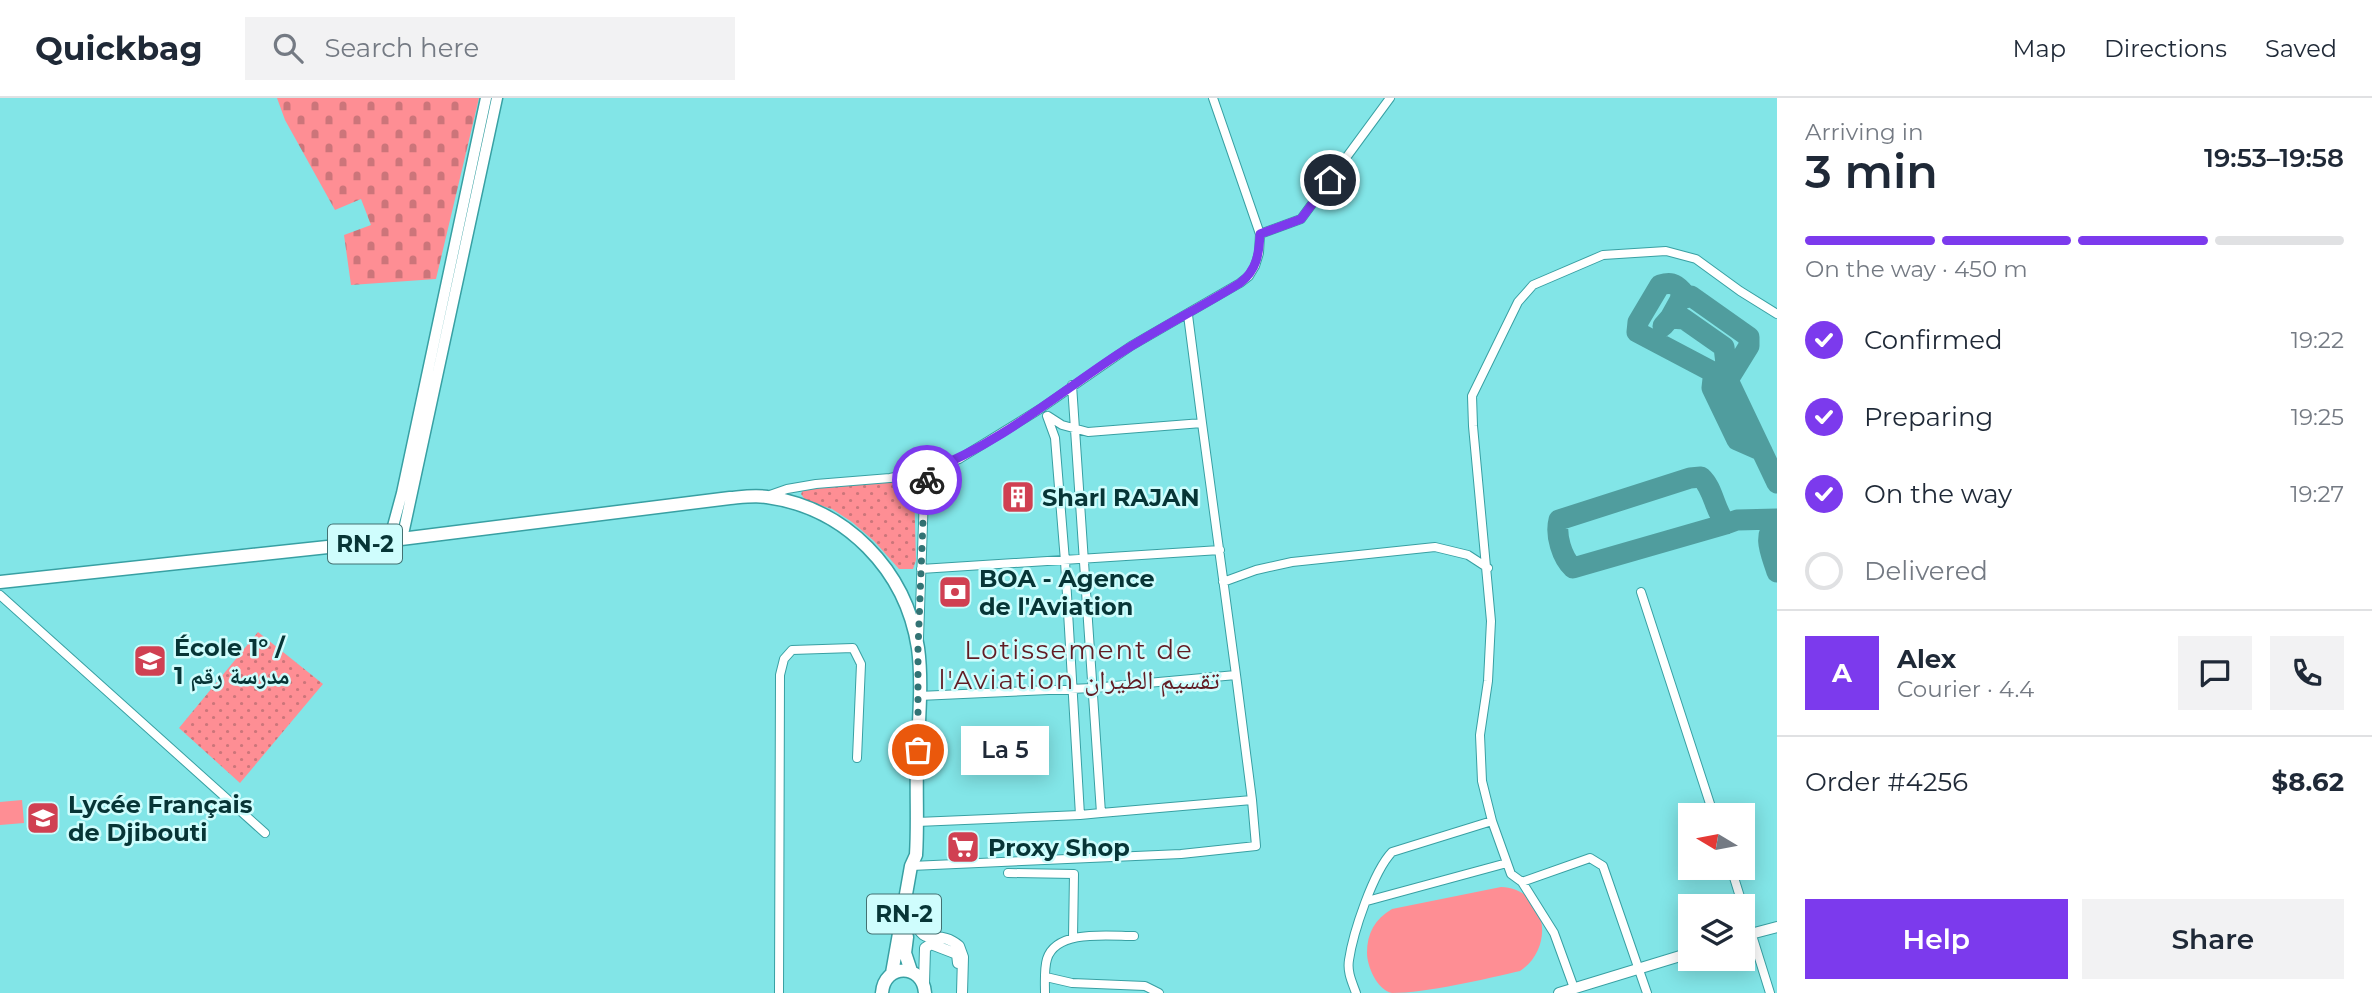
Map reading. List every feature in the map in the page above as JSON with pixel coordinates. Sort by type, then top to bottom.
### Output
[{"type":"main road","points":[[454,274],[486,98]]},
{"type":"main road","points":[[396,540],[402,493],[497,98]]},
{"type":"main road","name":"RN-2","points":[[0,582],[396,540],[716,500],[765,496],[799,504],[820,513],[858,537],[888,570],[908,609],[918,649],[917,822],[912,914],[905,953],[911,971],[898,970],[892,973],[884,981],[881,993]]},
{"type":"main road","name":"RN-2","points":[[892,973],[915,863]]},
{"type":"main road","points":[[911,971],[924,988]]},
{"type":"street","points":[[765,496],[816,484],[890,478],[930,470],[958,459],[1040,409],[1131,346],[1188,315],[1249,276],[1259,253],[1260,234],[1213,98]]},
{"type":"street","points":[[1260,234],[1301,219],[1391,98]]},
{"type":"street","points":[[1574,988],[1554,933],[1522,882],[1511,874],[1492,821],[1482,781],[1480,735],[1488,681],[1491,621],[1472,396],[1518,302],[1533,285],[1603,255],[1666,251],[1696,259],[1777,314]]},
{"type":"street","points":[[915,863],[1143,856],[1256,846],[1188,315]]},
{"type":"street","points":[[1072,385],[1101,813]]},
{"type":"street","points":[[1040,409],[1048,416],[1077,430],[1088,432],[1202,423]]},
{"type":"street","points":[[1048,416],[1055,438],[1065,561],[1080,815]]},
{"type":"street","points":[[918,649],[924,495],[930,470]]},
{"type":"street","points":[[1223,582],[1256,570],[1292,562],[1435,547],[1468,555],[1488,568]]},
{"type":"street","points":[[921,569],[1220,550]]},
{"type":"street","points":[[1641,592],[1710,803]]},
{"type":"street","points":[[0,595],[265,833]]},
{"type":"street","points":[[779,993],[780,675],[784,659],[792,650],[853,648],[861,664],[857,758]]},
{"type":"street","points":[[919,696],[1092,688],[1236,675]]},
{"type":"street","points":[[917,822],[1080,815],[1252,800]]},
{"type":"street","points":[[1356,993],[1349,971],[1349,961],[1378,871],[1392,852],[1492,821]]},
{"type":"street","points":[[1522,882],[1590,858],[1602,866],[1647,993]]},
{"type":"street","points":[[1367,901],[1507,863]]},
{"type":"street","points":[[1008,873],[1074,874],[1073,937]]},
{"type":"street","points":[[912,914],[918,932],[922,935],[945,938],[959,946],[963,957],[959,993]]},
{"type":"street","points":[[1755,932],[1777,927]]},
{"type":"street","points":[[1045,993],[1046,961],[1051,951],[1073,937],[1134,936]]},
{"type":"street","points":[[924,988],[925,948],[936,944],[957,954],[959,993]]},
{"type":"street","points":[[1755,953],[1770,993]]},
{"type":"street","points":[[1559,993],[1678,957]]},
{"type":"street","points":[[1046,977],[1072,983],[1145,986],[1158,993]]},
{"type":"green space","points":[[277,98],[479,98],[436,279],[351,285],[344,235],[371,225],[361,199],[335,210],[285,120]]},
{"type":"green space","points":[[908,480],[914,485],[916,560],[913,569],[899,569],[874,541],[852,522],[832,509],[806,501],[801,494],[803,490],[820,486]]},
{"type":"green space","points":[[258,632],[323,684],[240,783],[179,728]]},
{"type":"green space","points":[[22,800],[24,823],[0,825],[0,802]]},
{"type":"green space","points":[[1501,887],[1516,890],[1528,898],[1537,908],[1541,921],[1539,948],[1531,961],[1520,971],[1421,991],[1392,993],[1377,982],[1369,964],[1367,946],[1373,927],[1386,913],[1392,909]]},
{"type":"taxiway","points":[[1680,300],[1682,291],[1677,286],[1670,283],[1660,285],[1638,322],[1637,332],[1728,380],[1777,483]]},
{"type":"taxiway","points":[[1670,318],[1680,300],[1691,296],[1749,337],[1749,346],[1728,380]]},
{"type":"taxiway","points":[[1663,326],[1670,318],[1684,319],[1724,347],[1728,380]]},
{"type":"taxiway","points":[[1723,377],[1713,379],[1712,388],[1737,440],[1762,451]]},
{"type":"taxiway","points":[[1726,524],[1709,487],[1701,477],[1690,478],[1559,520],[1558,532],[1563,552],[1573,568],[1726,524],[1737,520],[1777,519]]},
{"type":"taxiway","points":[[1777,522],[1772,527],[1769,539],[1777,572]]},
{"type":"way so far","points":[[918,750],[918,649],[924,495],[927,480]]},
{"type":"place","name":"Sharl RAJAN","points":[[1018,497]]},
{"type":"place","name":"BOA - Agence de l'Aviation","points":[[955,592]]},
{"type":"place","name":"École 1° / مدرسة رقم 1","points":[[150,661]]},
{"type":"place","name":"La 5","points":[[918,750]]},
{"type":"place","name":"Lycée Français de Djibouti","points":[[43,818]]},
{"type":"place","name":"Proxy Shop","points":[[963,847]]},
{"type":"district","name":"Lotissement de l'Aviation تقسيم الطيران","points":[[1079,665]]},
{"type":"route","points":[[927,480],[930,470],[958,459],[1040,409],[1131,346],[1240,283],[1249,276],[1255,266],[1260,234],[1301,219],[1330,180]]}]
